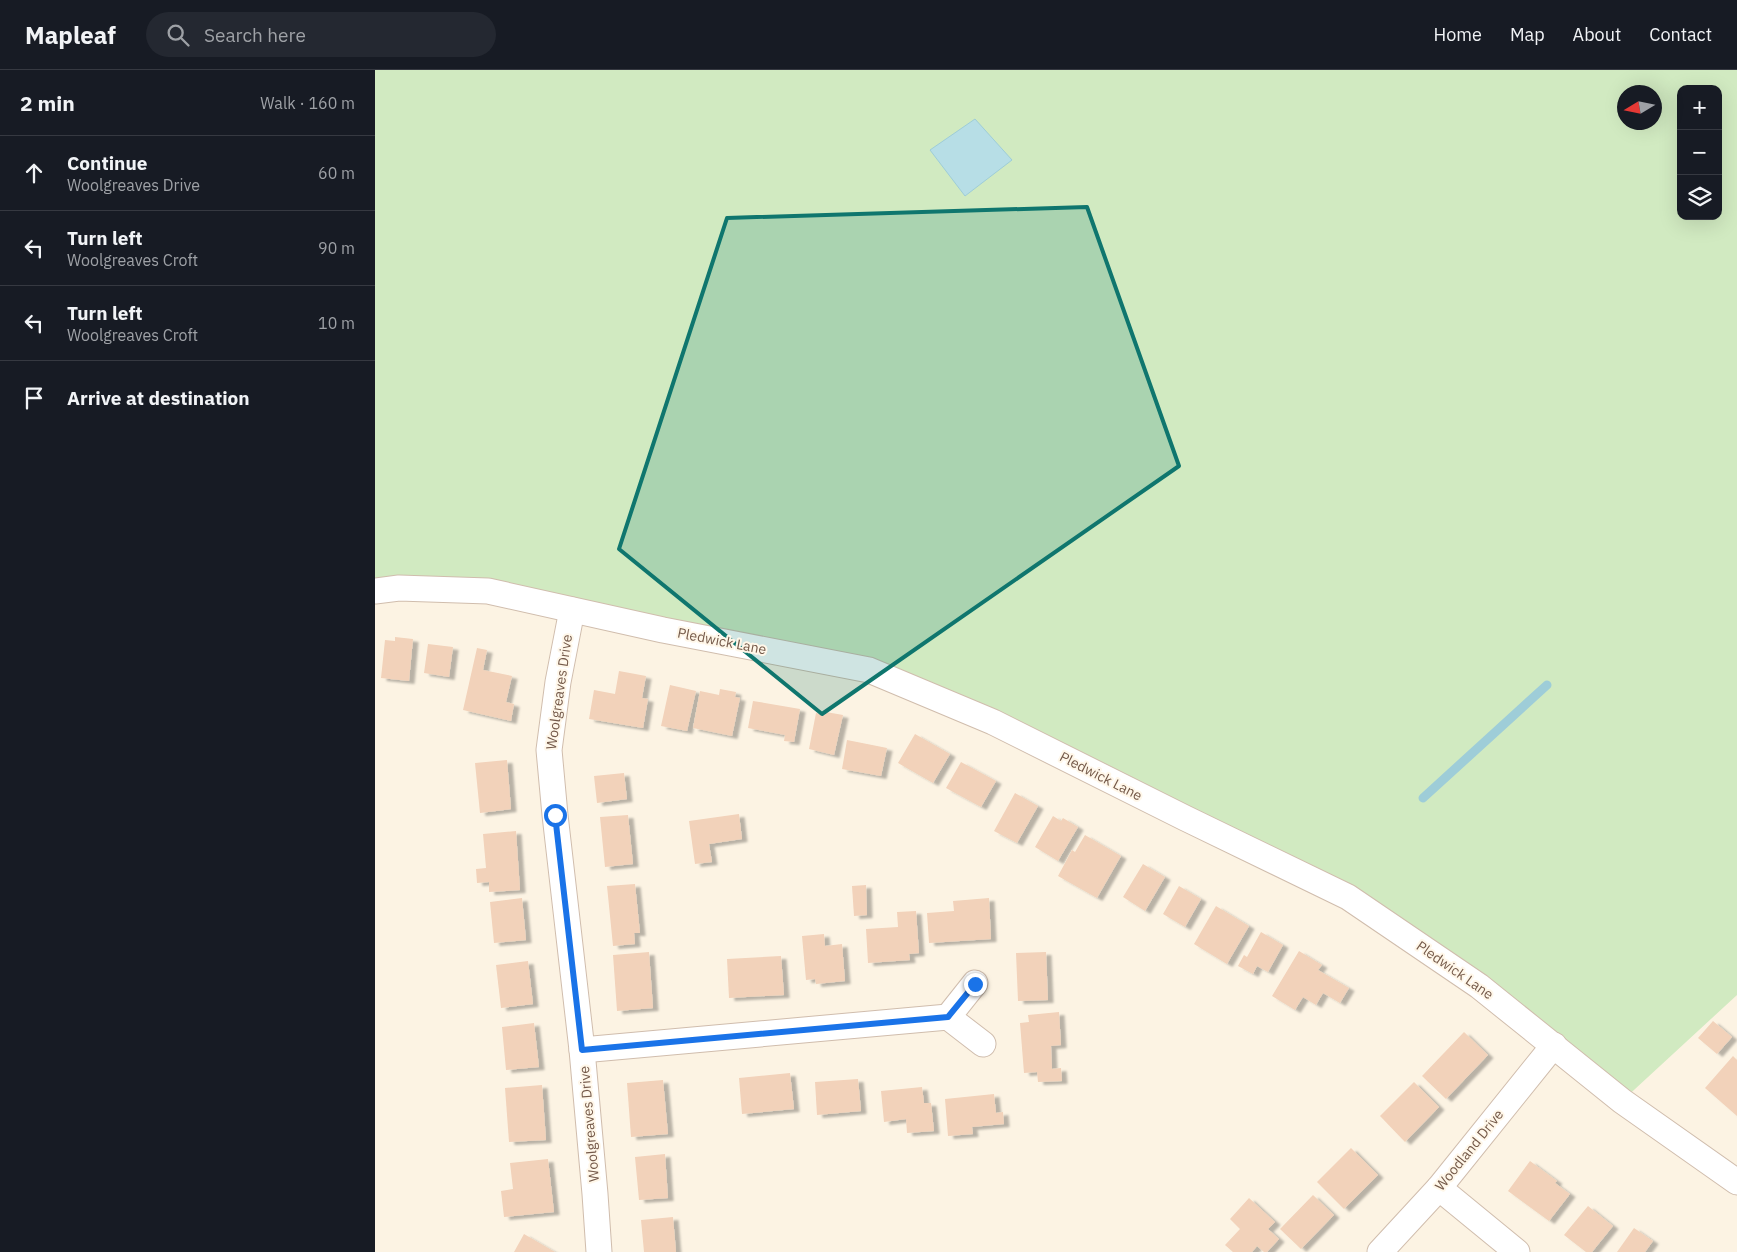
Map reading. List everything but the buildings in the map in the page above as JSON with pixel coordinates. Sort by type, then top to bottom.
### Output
[{"type":"street","name":"Pledwick Lane","points":[[375,591],[399,588],[488,591],[869,670],[993,722],[1347,897],[1479,986],[1622,1101],[1737,1182]]},
{"type":"street","name":"Woolgreaves Drive","points":[[573,610],[558,682],[549,750],[582,1050],[599,1252]]},
{"type":"street","points":[[948,1017],[975,984]]},
{"type":"street","points":[[582,1050],[948,1017],[983,1044]]},
{"type":"street","name":"Woodland Drive","points":[[1380,1252],[1439,1188],[1554,1045]]},
{"type":"street","points":[[1439,1188],[1517,1252]]},
{"type":"highlighted area","points":[[1087,207],[1179,466],[822,714],[619,549],[727,218]]},
{"type":"green space","points":[[375,70],[1737,70],[1737,995],[1622,1101],[1348,897],[869,670],[572,610],[375,591]]},
{"type":"water","points":[[975,119],[1012,160],[965,196],[930,150]]},
{"type":"waterway","points":[[1423,798],[1547,685]]},
{"type":"route","points":[[555,815],[582,1050],[948,1017],[975,984]]}]
